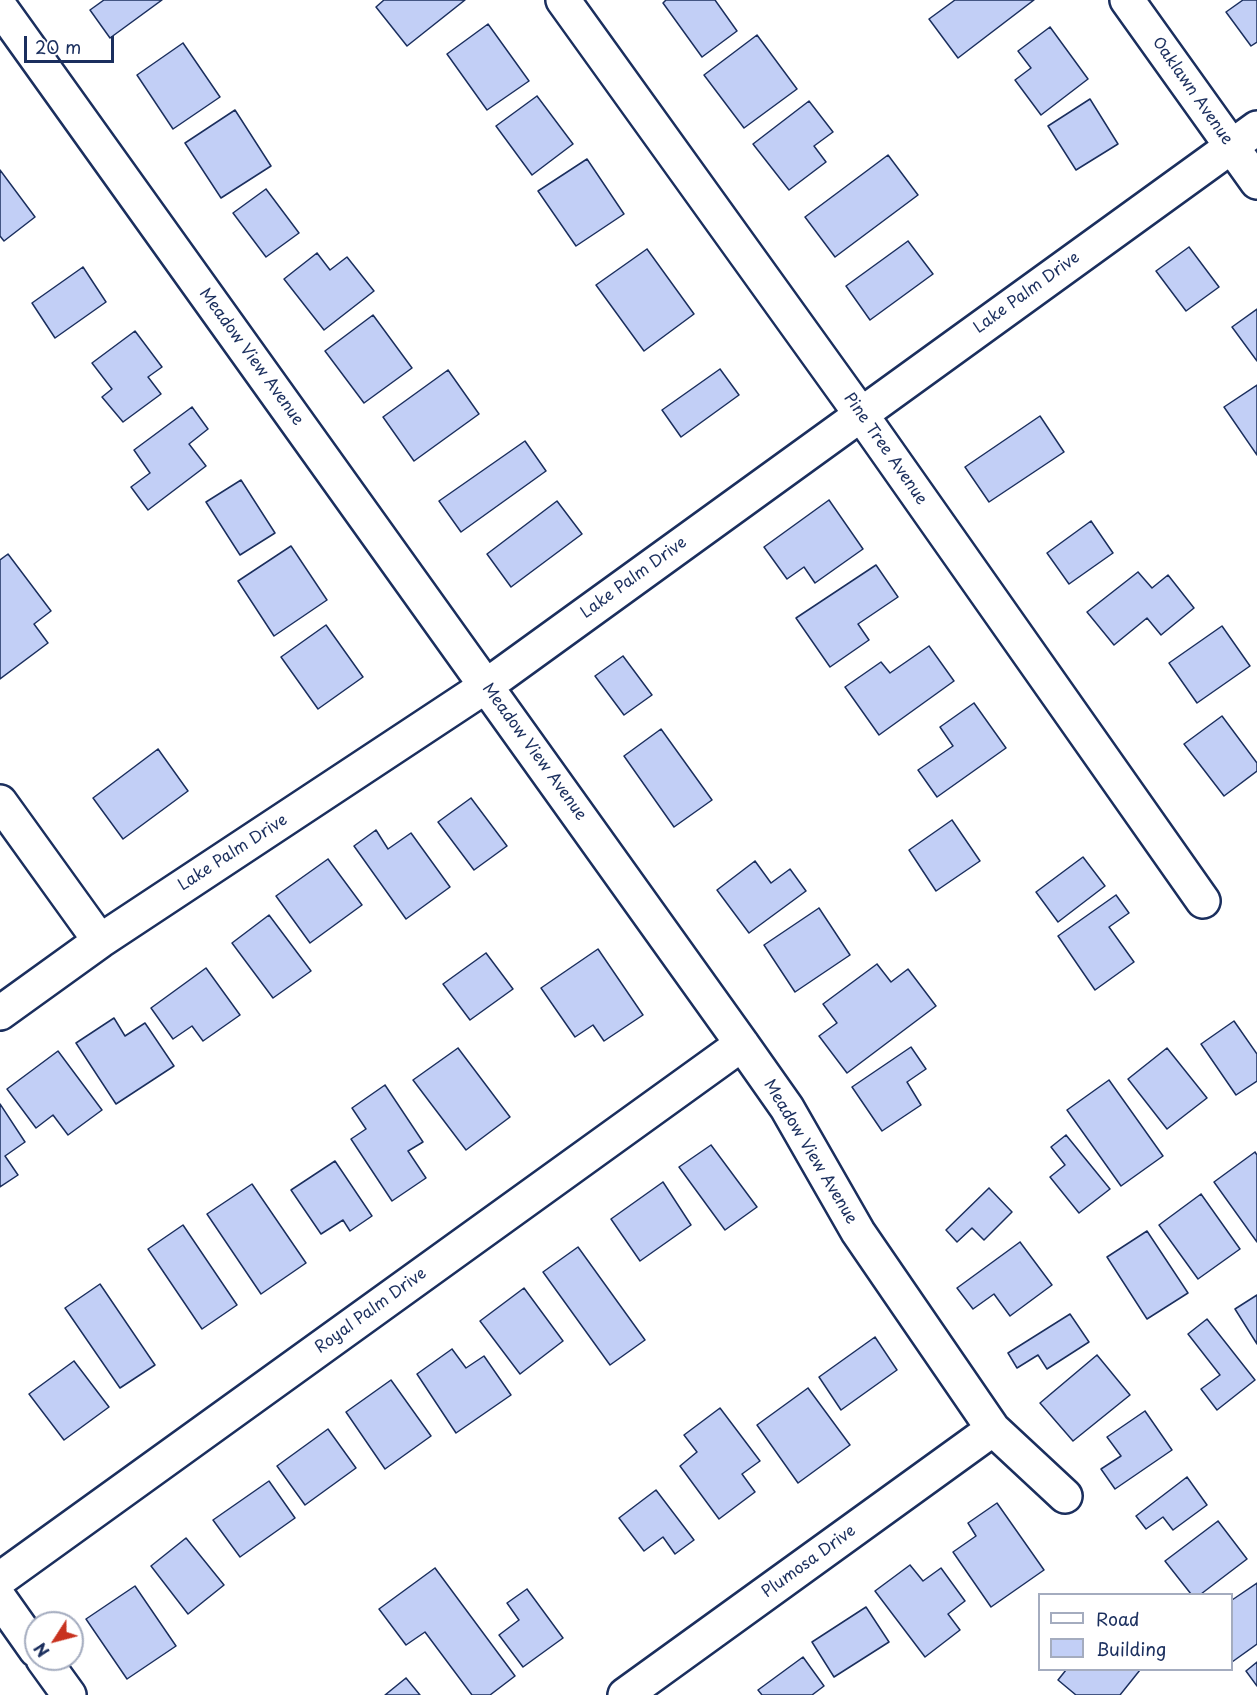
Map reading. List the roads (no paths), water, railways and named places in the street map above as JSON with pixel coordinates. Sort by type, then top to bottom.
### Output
[{"type":"street","name":"Pine Tree Avenue","points":[[563,0],[860,413],[1203,901]]},
{"type":"street","name":"Oaklawn Avenue","points":[[1128,0],[1244,137],[1257,182]]},
{"type":"street","name":"Meadow View Avenue","points":[[0,7],[787,1108],[858,1232],[993,1429],[1065,1496]]},
{"type":"street","name":"Lake Palm Drive","points":[[0,1013],[100,941],[486,686],[1244,137]]},
{"type":"street","points":[[0,802],[100,941]]},
{"type":"street","name":"Royal Palm Drive","points":[[0,1579],[742,1044]]},
{"type":"street","name":"Plumosa Drive","points":[[625,1695],[993,1429]]},
{"type":"street","points":[[0,1599],[24,1633]]},
{"type":"street","points":[[52,1671],[69,1695]]}]
